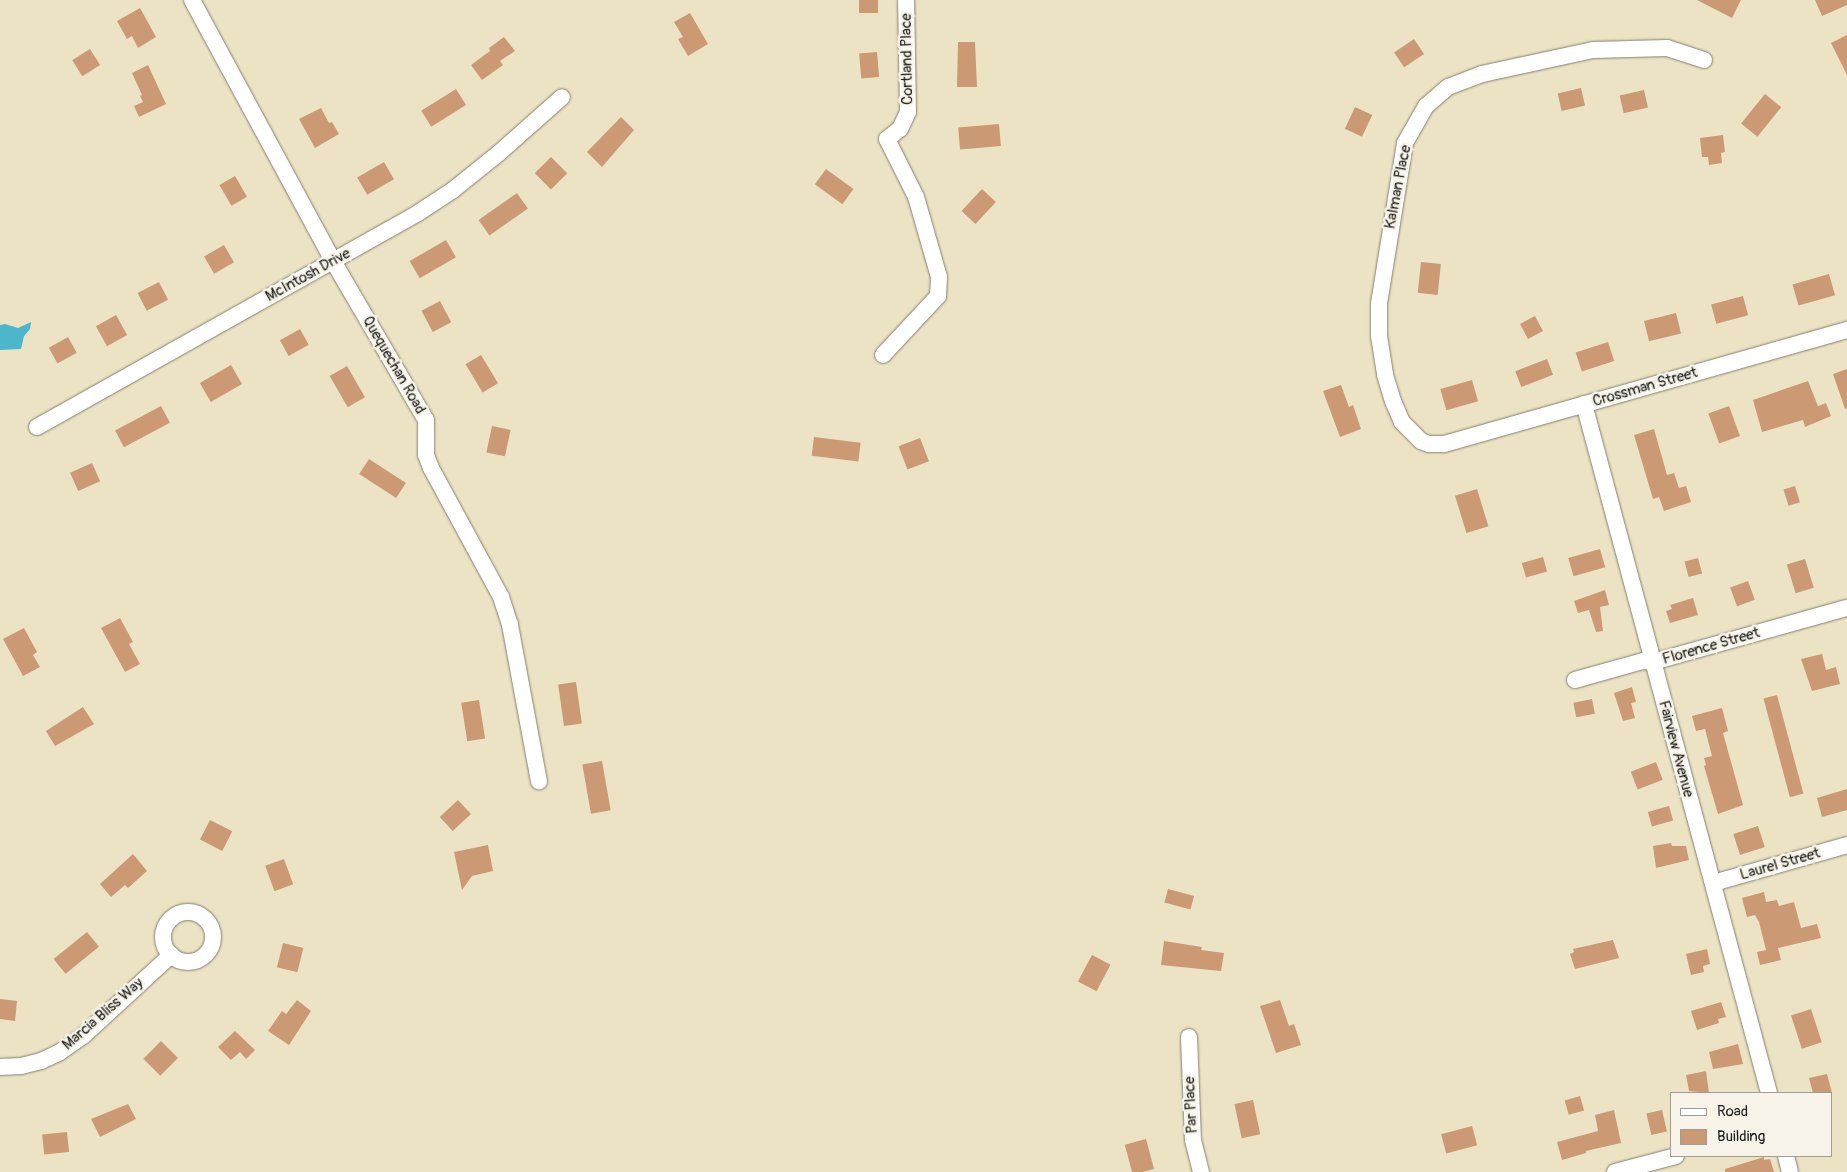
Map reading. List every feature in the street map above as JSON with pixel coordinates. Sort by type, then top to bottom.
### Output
[{"type":"street","name":"Quequechan Road","points":[[192,0],[333,261],[426,420],[426,455],[431,468],[501,597],[510,626],[519,668],[539,781]]},
{"type":"street","name":"Cortland Place","points":[[883,355],[938,296],[939,277],[916,197],[887,139],[900,129],[908,112],[906,0]]},
{"type":"street","name":"Kalman Place","points":[[1444,444],[1428,444],[1421,441],[1402,422],[1388,388],[1379,336],[1384,265],[1405,143],[1426,106],[1448,88],[1482,74],[1593,50],[1667,48],[1704,60]]},
{"type":"street","name":"McIntosh Drive","points":[[37,427],[418,213],[453,190],[499,153],[562,97]]},
{"type":"street","name":"Crossman Street","points":[[1444,444],[1847,330]]},
{"type":"street","name":"Fairview Avenue","points":[[1584,404],[1769,1092]]},
{"type":"street","name":"Florence Street","points":[[1575,680],[1643,661],[1653,662],[1847,608]]},
{"type":"street","name":"Laurel Street","points":[[1712,883],[1847,846]]},
{"type":"street","name":"Marcia Bliss Way","points":[[0,1067],[21,1066],[41,1061],[60,1052],[83,1036],[171,955]]},
{"type":"street","name":"Par Place","points":[[1189,1037],[1193,1140],[1201,1172]]},
{"type":"street","points":[[1614,1172],[1672,1157]]},
{"type":"street","points":[[1786,1157],[1790,1172]]},
{"type":"water","points":[[31,322],[30,329],[24,336],[21,349],[0,350],[0,325],[5,324],[18,328]]},
{"type":"building","points":[[859,0],[878,0],[878,13],[859,13]]},
{"type":"building","points":[[1697,0],[1741,0],[1732,18]]},
{"type":"building","points":[[1815,0],[1847,0],[1847,5],[1822,16]]},
{"type":"building","points":[[140,8],[156,37],[138,48],[132,36],[127,39],[117,21]]},
{"type":"building","points":[[690,13],[708,44],[688,56],[678,39],[683,37],[674,22]]},
{"type":"building","points":[[1847,35],[1847,75],[1831,43]]},
{"type":"building","points":[[504,37],[515,51],[500,61],[503,65],[482,80],[471,65],[490,51],[489,48]]},
{"type":"building","points":[[1414,39],[1424,54],[1404,67],[1394,52]]},
{"type":"building","points":[[958,42],[975,42],[977,87],[957,87]]},
{"type":"building","points":[[90,49],[100,65],[82,76],[72,60]]},
{"type":"building","points":[[877,52],[879,77],[861,78],[859,54]]},
{"type":"building","points":[[148,65],[166,104],[139,117],[134,106],[143,102],[140,96],[142,95],[132,73]]},
{"type":"building","points":[[1581,88],[1585,106],[1562,111],[1558,93]]},
{"type":"building","points":[[456,89],[466,105],[431,127],[421,111]]},
{"type":"building","points":[[1644,90],[1648,108],[1624,113],[1620,96]]},
{"type":"building","points":[[1765,94],[1781,107],[1757,137],[1741,124]]},
{"type":"building","points":[[1355,107],[1372,115],[1362,137],[1345,129]]},
{"type":"building","points":[[321,108],[329,123],[332,122],[339,134],[315,148],[299,119]]},
{"type":"building","points":[[621,117],[634,130],[602,167],[587,152]]},
{"type":"building","points":[[999,124],[1001,146],[960,149],[958,128]]},
{"type":"building","points":[[1723,135],[1725,152],[1721,153],[1722,163],[1709,165],[1708,157],[1702,157],[1700,138]]},
{"type":"building","points":[[551,157],[567,173],[551,190],[535,173]]},
{"type":"building","points":[[384,162],[394,179],[367,195],[357,178]]},
{"type":"building","points":[[826,169],[854,189],[842,204],[815,184]]},
{"type":"building","points":[[235,176],[247,197],[231,206],[219,185]]},
{"type":"building","points":[[982,189],[996,202],[975,224],[962,211]]},
{"type":"building","points":[[517,193],[528,209],[489,236],[478,220]]},
{"type":"building","points":[[446,240],[456,257],[420,278],[410,261]]},
{"type":"building","points":[[224,245],[234,262],[214,274],[204,256]]},
{"type":"building","points":[[1421,262],[1441,264],[1438,295],[1418,293]]},
{"type":"building","points":[[1829,274],[1835,295],[1799,306],[1792,284]]},
{"type":"building","points":[[159,282],[168,300],[147,311],[138,293]]},
{"type":"building","points":[[1743,296],[1748,315],[1716,324],[1711,305]]},
{"type":"building","points":[[440,301],[451,322],[433,332],[421,311]]},
{"type":"building","points":[[1676,313],[1681,333],[1649,341],[1644,321]]},
{"type":"building","points":[[116,315],[127,335],[107,346],[96,326]]},
{"type":"building","points":[[1535,316],[1543,331],[1528,339],[1520,324]]},
{"type":"building","points":[[300,329],[309,345],[289,356],[280,340]]},
{"type":"building","points":[[68,337],[77,353],[57,363],[49,348]]},
{"type":"building","points":[[1608,342],[1614,361],[1582,372],[1576,353]]},
{"type":"building","points":[[481,355],[498,383],[483,393],[466,364]]},
{"type":"building","points":[[1547,359],[1553,375],[1521,387],[1515,371]]},
{"type":"building","points":[[231,365],[242,384],[211,402],[200,383]]},
{"type":"building","points":[[347,366],[365,397],[348,407],[330,376]]},
{"type":"building","points":[[1847,369],[1847,408],[1845,409],[1833,374]]},
{"type":"building","points":[[1472,380],[1478,401],[1446,410],[1440,389]]},
{"type":"building","points":[[1808,381],[1818,406],[1826,403],[1831,416],[1805,427],[1803,420],[1762,432],[1753,400]]},
{"type":"building","points":[[1341,385],[1349,407],[1353,405],[1361,429],[1340,437],[1323,391]]},
{"type":"building","points":[[161,406],[170,423],[124,447],[115,430]]},
{"type":"building","points":[[1729,406],[1740,436],[1719,444],[1708,414]]},
{"type":"building","points":[[492,426],[511,430],[505,456],[486,452]]},
{"type":"building","points":[[1654,429],[1667,475],[1674,473],[1679,488],[1686,486],[1691,502],[1664,511],[1659,497],[1653,499],[1634,435]]},
{"type":"building","points":[[814,437],[861,443],[858,462],[812,456]]},
{"type":"building","points":[[920,438],[929,461],[907,470],[899,446]]},
{"type":"building","points":[[369,459],[406,483],[396,498],[359,474]]},
{"type":"building","points":[[92,463],[100,481],[78,491],[70,473]]},
{"type":"building","points":[[1795,486],[1800,502],[1788,506],[1784,490]]},
{"type":"building","points":[[1477,489],[1488,526],[1466,533],[1455,496]]},
{"type":"building","points":[[1600,549],[1605,567],[1574,576],[1568,558]]},
{"type":"building","points":[[1543,557],[1547,571],[1526,577],[1522,563]]},
{"type":"building","points":[[1698,558],[1702,573],[1689,577],[1684,562]]},
{"type":"building","points":[[1805,559],[1814,588],[1796,593],[1787,565]]},
{"type":"building","points":[[1748,581],[1755,600],[1737,606],[1730,587]]},
{"type":"building","points":[[1605,590],[1609,605],[1600,607],[1603,631],[1596,632],[1589,610],[1578,613],[1574,601]]},
{"type":"building","points":[[1693,598],[1698,615],[1670,623],[1666,611],[1672,609],[1670,605]]},
{"type":"building","points":[[120,618],[133,642],[129,644],[140,664],[125,672],[101,628]]},
{"type":"building","points":[[24,628],[37,652],[33,655],[40,667],[23,676],[3,639]]},
{"type":"building","points":[[1822,654],[1826,670],[1836,667],[1840,684],[1812,691],[1801,659]]},
{"type":"building","points":[[576,682],[582,724],[564,726],[558,685]]},
{"type":"building","points":[[1632,687],[1636,702],[1631,703],[1635,718],[1623,721],[1614,693]]},
{"type":"building","points":[[1777,695],[1803,794],[1790,797],[1763,699]]},
{"type":"building","points":[[1592,699],[1595,714],[1576,717],[1573,703]]},
{"type":"building","points":[[479,700],[485,739],[467,741],[461,703]]},
{"type":"building","points":[[83,707],[94,724],[55,746],[46,731]]},
{"type":"building","points":[[1722,708],[1728,731],[1723,733],[1743,805],[1718,814],[1704,766],[1706,765],[1704,758],[1712,756],[1705,729],[1696,731],[1692,716]]},
{"type":"building","points":[[602,761],[611,810],[591,814],[582,764]]},
{"type":"building","points":[[1656,762],[1663,780],[1638,789],[1631,772]]},
{"type":"building","points":[[1847,789],[1847,810],[1822,817],[1817,798]]},
{"type":"building","points":[[458,800],[471,814],[453,831],[440,817]]},
{"type":"building","points":[[1669,806],[1673,820],[1652,826],[1648,812]]},
{"type":"building","points":[[210,820],[232,831],[222,851],[200,840]]},
{"type":"building","points":[[1758,826],[1765,847],[1740,855],[1733,834]]},
{"type":"building","points":[[1671,843],[1672,846],[1686,846],[1689,860],[1656,868],[1653,846]]},
{"type":"building","points":[[488,845],[493,871],[472,876],[462,890],[454,852]]},
{"type":"building","points":[[133,854],[147,871],[128,888],[125,885],[111,897],[100,884]]},
{"type":"building","points":[[284,859],[293,884],[274,891],[265,866]]},
{"type":"building","points":[[1168,889],[1194,896],[1190,910],[1164,903]]},
{"type":"building","points":[[1764,892],[1766,902],[1777,900],[1779,906],[1794,902],[1801,928],[1817,924],[1821,938],[1778,948],[1781,960],[1760,965],[1757,952],[1766,950],[1759,922],[1755,915],[1747,917],[1742,898]]},
{"type":"building","points":[[87,932],[99,947],[66,974],[54,959]]},
{"type":"building","points":[[1613,940],[1619,958],[1575,969],[1570,954],[1574,952],[1573,949]]},
{"type":"building","points":[[1164,941],[1202,947],[1201,950],[1224,953],[1221,971],[1161,965]]},
{"type":"building","points":[[283,943],[303,948],[297,972],[277,967]]},
{"type":"building","points":[[1707,949],[1710,964],[1703,966],[1704,972],[1691,975],[1686,954]]},
{"type":"building","points":[[1092,955],[1111,965],[1096,991],[1078,981]]},
{"type":"building","points":[[0,999],[17,1001],[15,1021],[0,1019]]},
{"type":"building","points":[[297,1000],[311,1011],[289,1045],[268,1031],[282,1011],[286,1014]]},
{"type":"building","points":[[1280,1000],[1289,1026],[1294,1024],[1301,1045],[1276,1053],[1260,1006]]},
{"type":"building","points":[[1721,1002],[1726,1017],[1718,1019],[1719,1023],[1697,1030],[1691,1011]]},
{"type":"building","points":[[1811,1009],[1822,1042],[1802,1049],[1791,1015]]},
{"type":"building","points":[[235,1031],[255,1050],[246,1059],[240,1052],[231,1060],[218,1047]]},
{"type":"building","points":[[161,1041],[178,1058],[160,1076],[143,1059]]},
{"type":"building","points":[[1738,1044],[1743,1064],[1713,1069],[1709,1052]]},
{"type":"building","points":[[1706,1071],[1709,1092],[1689,1091],[1686,1075]]},
{"type":"building","points":[[1827,1074],[1832,1092],[1813,1092],[1809,1078]]},
{"type":"building","points":[[1580,1096],[1584,1110],[1569,1115],[1565,1100]]},
{"type":"building","points":[[1253,1100],[1260,1134],[1242,1138],[1234,1104]]},
{"type":"building","points":[[128,1104],[136,1119],[100,1137],[91,1119]]},
{"type":"building","points":[[1614,1110],[1621,1143],[1586,1151],[1586,1153],[1562,1160],[1557,1142],[1598,1131],[1595,1115]]},
{"type":"building","points":[[1662,1110],[1667,1131],[1651,1135],[1646,1114]]},
{"type":"building","points":[[1472,1126],[1477,1145],[1446,1154],[1441,1134]]},
{"type":"building","points":[[67,1132],[69,1152],[44,1155],[42,1135]]},
{"type":"building","points":[[1146,1139],[1154,1169],[1132,1172],[1125,1145]]},
{"type":"building","points":[[1764,1157],[1764,1160],[1770,1159],[1774,1172],[1725,1172],[1725,1169]]}]
